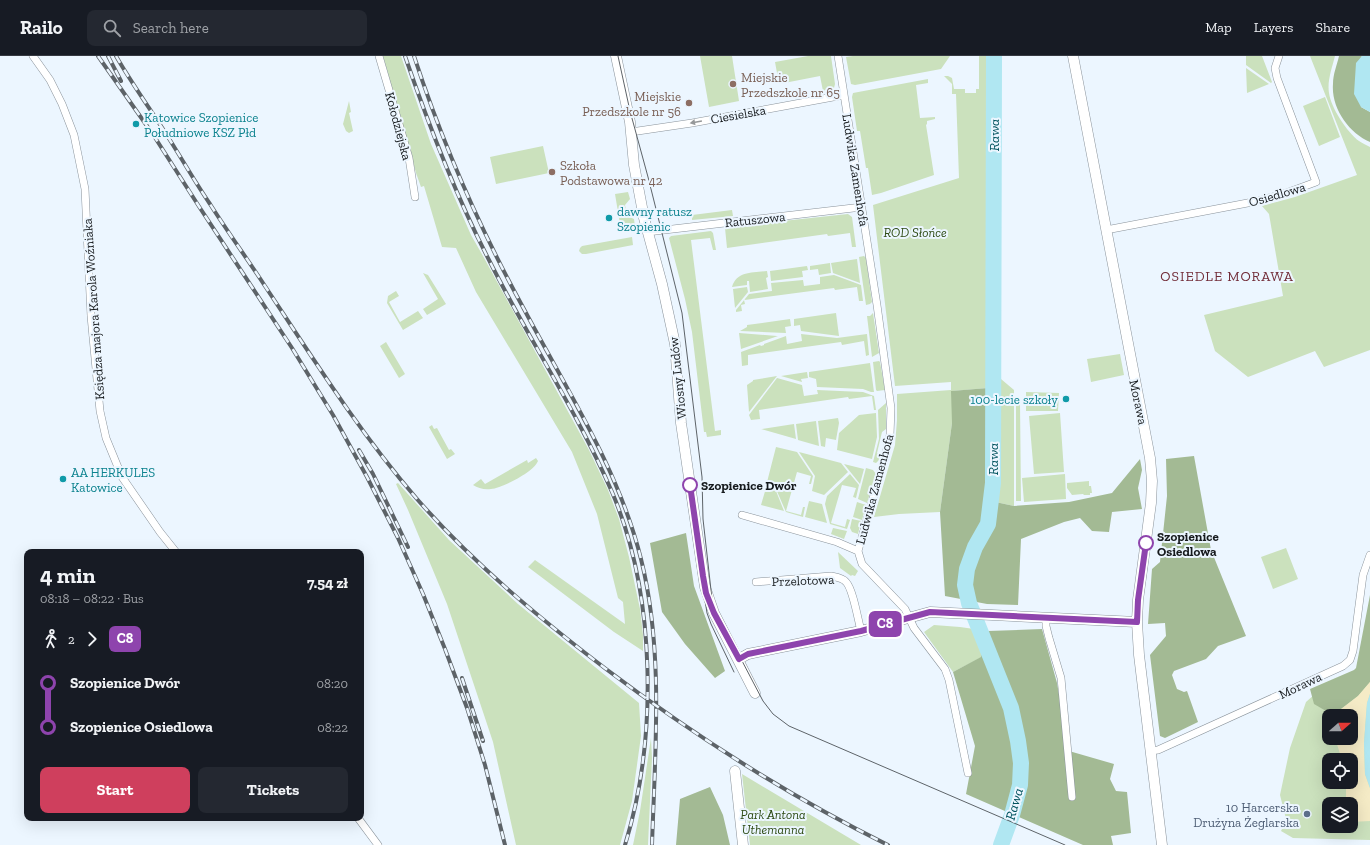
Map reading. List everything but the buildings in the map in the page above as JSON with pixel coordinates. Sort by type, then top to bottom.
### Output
[{"type":"street","name":"Księdza majora Karola Woźniaka","points":[[33,56],[50,80],[62,104],[74,135],[85,189],[92,324],[100,411],[106,438],[122,477],[174,549]]},
{"type":"street","name":"Kołodziejska","points":[[379,56],[409,158],[415,197]]},
{"type":"street","name":"Wiosny Ludów","points":[[616,56],[628,111],[636,174],[648,232],[662,284],[675,344],[680,412],[704,582],[711,606],[755,693]]},
{"type":"street","name":"Ludwika Zamenhofa","points":[[838,56],[862,207],[889,392],[891,418],[890,435],[886,456],[858,551],[862,564],[905,609],[914,628],[945,669],[949,680],[968,773]]},
{"type":"street","name":"Morawa","points":[[1073,56],[1148,442],[1151,473],[1150,510],[1138,600],[1137,622],[1139,656],[1162,845]]},
{"type":"street","name":"Osiedlowa","points":[[1106,230],[1258,201],[1316,182],[1276,78],[1275,68],[1279,56]]},
{"type":"street","name":"Ciesielska","points":[[631,132],[692,123],[844,95]]},
{"type":"street","name":"Ratuszowa","points":[[648,232],[862,207]]},
{"type":"street","points":[[742,515],[838,542],[858,551]]},
{"type":"street","name":"Morawa","points":[[1150,751],[1158,750],[1343,666],[1350,660],[1353,651],[1363,575],[1370,555]]},
{"type":"street","name":"Przelotowa","points":[[756,582],[831,576],[840,578],[846,581],[848,586],[861,631]]},
{"type":"street","points":[[739,659],[748,654],[861,631],[930,612],[1137,622]]},
{"type":"street","points":[[1046,617],[1046,626],[1061,678],[1072,797]]},
{"type":"street","points":[[735,771],[743,845]]},
{"type":"street","points":[[360,821],[378,845]]},
{"type":"green space","points":[[383,56],[401,56],[431,144],[471,235],[589,450],[608,490],[619,519],[629,557],[640,609],[643,651],[614,632],[528,567],[535,560],[625,624],[623,602],[618,598],[597,514],[572,452],[476,292],[456,248],[442,247],[424,186],[421,187],[416,173]]},
{"type":"green space","points":[[700,56],[732,56],[739,101],[709,107]]},
{"type":"green space","points":[[808,56],[831,56],[835,84],[834,88],[823,91],[820,76],[779,84],[775,62]]},
{"type":"green space","points":[[950,56],[941,69],[855,85],[851,84],[846,57]]},
{"type":"green space","name":"ROD Słońce","points":[[979,56],[999,56],[1001,379],[1014,390],[1014,506],[986,500],[988,388],[952,391],[952,423],[940,512],[874,517],[895,445],[897,394],[951,390],[951,382],[895,386],[873,205],[959,178],[956,94],[952,94],[952,84],[944,76],[952,78],[954,89],[965,89],[965,93],[976,93],[976,89],[979,89]]},
{"type":"green space","points":[[1246,56],[1262,56],[1272,82],[1271,83],[1246,65]]},
{"type":"green space","points":[[1310,56],[1335,56],[1330,74],[1330,99],[1340,119],[1354,137],[1370,147],[1370,350],[1324,367],[1315,351],[1248,377],[1215,351],[1204,315],[1283,296],[1269,214],[1262,206],[1295,197],[1357,175]]},
{"type":"green space","points":[[1339,56],[1362,56],[1360,59],[1361,107],[1370,112],[1370,142],[1355,133],[1338,111],[1333,93],[1333,80]]},
{"type":"green space","points":[[1246,68],[1269,84],[1247,93]]},
{"type":"green space","points":[[928,79],[928,83],[916,85],[920,118],[935,117],[935,119],[927,121],[926,125],[934,175],[872,195],[860,131],[857,131],[852,97],[853,93]]},
{"type":"green space","points":[[1325,97],[1340,137],[1319,146],[1303,106]]},
{"type":"green space","points":[[349,101],[351,112],[349,113],[353,131],[349,133],[346,131],[343,124]]},
{"type":"green space","points":[[543,146],[549,173],[496,184],[490,157]]},
{"type":"green space","points":[[628,192],[630,199],[625,205],[627,216],[634,219],[635,227],[621,230],[615,194]]},
{"type":"green space","points":[[732,210],[733,216],[692,220],[692,215]]},
{"type":"green space","points":[[848,214],[852,217],[856,247],[852,247],[850,233],[828,236],[827,234],[727,248],[726,227]]},
{"type":"green space","points":[[711,231],[713,233],[716,250],[713,250],[710,238],[691,240],[715,431],[721,430],[721,435],[707,437],[706,432],[704,432],[692,332],[669,238],[671,236]]},
{"type":"green space","points":[[632,237],[633,245],[586,254],[582,254],[579,251],[582,246]]},
{"type":"green space","points":[[864,256],[866,258],[872,302],[866,305],[859,257]]},
{"type":"green space","points":[[857,259],[860,283],[833,273],[831,263]]},
{"type":"green space","points":[[830,263],[831,273],[819,275],[818,269],[810,270],[810,266]]},
{"type":"green space","points":[[807,266],[808,270],[802,271],[803,277],[771,281],[770,271]]},
{"type":"green space","points":[[767,271],[768,277],[766,278],[768,289],[750,292],[749,281],[747,281],[747,285],[732,287],[737,278],[741,275]]},
{"type":"green space","points":[[423,273],[428,275],[446,304],[427,315],[423,309],[438,299]]},
{"type":"green space","points":[[834,275],[861,285],[863,301],[859,301],[857,287],[835,290],[834,288],[744,300],[749,294],[772,291],[771,283],[803,280],[804,286],[820,284],[820,277]]},
{"type":"green space","points":[[747,287],[748,292],[735,308],[733,289]]},
{"type":"green space","points":[[396,291],[399,296],[389,302],[400,322],[418,311],[423,318],[403,330],[387,303],[388,296]]},
{"type":"green space","points":[[744,300],[745,304],[741,305],[742,311],[736,312],[736,310]]},
{"type":"green space","points":[[836,313],[839,336],[801,331],[800,325],[794,326],[794,319]]},
{"type":"green space","points":[[873,313],[879,353],[872,357],[867,316],[870,316]]},
{"type":"green space","points":[[790,319],[791,326],[785,327],[786,333],[740,331],[747,327],[747,325]]},
{"type":"green space","points":[[739,333],[777,336],[778,336],[741,349]]},
{"type":"green space","points":[[801,334],[837,338],[867,334],[869,355],[866,356],[864,341],[842,345],[841,342],[748,355],[748,365],[742,366],[741,352],[786,336],[787,344],[802,341]]},
{"type":"green space","points":[[386,342],[405,374],[399,378],[380,346]]},
{"type":"green space","points":[[1120,354],[1124,375],[1091,382],[1087,359]]},
{"type":"green space","points":[[879,361],[885,390],[877,391],[873,362]]},
{"type":"green space","points":[[870,363],[874,392],[863,389],[817,387],[816,379],[809,377],[809,372]]},
{"type":"green space","points":[[807,372],[808,378],[801,379],[802,382],[781,376]]},
{"type":"green space","points":[[777,376],[749,412],[747,385],[753,380]]},
{"type":"green space","points":[[777,378],[802,385],[804,396],[818,394],[817,390],[863,392],[874,396],[876,410],[874,410],[872,396],[849,399],[848,397],[759,410],[760,419],[751,420],[749,415]]},
{"type":"green space","points":[[988,388],[986,500],[1014,506],[1069,502],[1112,493],[1140,459],[1142,470],[1138,488],[1142,509],[1112,512],[1109,532],[1092,531],[1080,518],[1064,522],[1021,539],[1018,605],[987,604],[945,596],[940,512],[952,423],[951,391]]},
{"type":"green space","points":[[1026,392],[1059,393],[1058,411],[1026,411]]},
{"type":"green space","points":[[886,403],[886,429],[882,432],[877,453],[881,455],[876,463],[873,462],[879,439],[878,410]]},
{"type":"green space","points":[[1016,403],[1020,403],[1021,501],[1016,501]]},
{"type":"green space","points":[[876,413],[877,437],[872,459],[837,450],[839,433],[859,415]]},
{"type":"green space","points":[[1060,413],[1064,472],[1034,474],[1029,416]]},
{"type":"green space","points":[[838,418],[839,423],[836,440],[826,438],[825,447],[821,446],[818,421]]},
{"type":"green space","points":[[816,421],[819,446],[798,440],[796,424]]},
{"type":"green space","points":[[794,424],[796,439],[761,429],[762,429]]},
{"type":"green space","points":[[432,425],[434,429],[437,428],[449,450],[451,449],[455,454],[447,459],[429,427]]},
{"type":"green space","points":[[776,447],[797,452],[813,476],[811,484],[809,484],[811,476],[797,472],[786,511],[801,515],[803,507],[805,507],[803,517],[786,512],[776,489],[766,486]]},
{"type":"green space","points":[[799,452],[841,463],[848,472],[824,495],[812,491],[815,476]]},
{"type":"green space","points":[[1194,456],[1211,550],[1246,636],[1218,646],[1206,659],[1174,671],[1172,675],[1177,689],[1184,692],[1187,691],[1198,722],[1165,738],[1160,736],[1150,655],[1166,636],[1165,623],[1148,624],[1152,569],[1160,562],[1167,496],[1166,459]]},
{"type":"green space","points":[[536,458],[538,461],[531,470],[502,486],[486,489],[473,485],[481,479],[485,484],[527,460],[528,463]]},
{"type":"green space","points":[[844,464],[864,469],[860,484]]},
{"type":"green space","points":[[866,468],[873,470],[876,474],[867,503],[858,499]]},
{"type":"green space","points":[[850,474],[859,485],[856,498],[853,497],[856,488],[842,485],[831,523],[845,527],[847,519],[850,520],[847,529],[830,524],[825,504],[827,496]]},
{"type":"green space","points":[[1065,474],[1066,499],[1024,502],[1022,478]]},
{"type":"green space","points":[[1089,481],[1089,486],[1091,486],[1092,493],[1090,493],[1090,495],[1072,495],[1067,488],[1067,483]]},
{"type":"green space","points":[[398,483],[449,540],[518,604],[639,703],[641,736],[632,801],[620,845],[516,845],[493,742],[447,604],[396,484]]},
{"type":"green space","points":[[766,488],[776,491],[784,511],[761,505]]},
{"type":"green space","points":[[809,501],[822,504],[827,523],[805,517]]},
{"type":"green space","points":[[857,502],[866,505],[862,520],[853,517]]},
{"type":"green space","points":[[852,519],[861,521],[858,534],[852,532],[850,528]]},
{"type":"green space","points":[[833,528],[847,531],[844,539],[831,534]]},
{"type":"green space","points":[[686,533],[694,586],[725,671],[715,678],[685,644],[662,612],[650,543]]},
{"type":"green space","points":[[1286,548],[1298,579],[1273,589],[1261,557]]},
{"type":"green space","points":[[838,552],[858,571],[855,576],[851,576],[840,568]]},
{"type":"green space","points":[[1370,595],[1370,682],[1358,696],[1341,709],[1323,709],[1314,704],[1310,689],[1356,668]]},
{"type":"green space","points":[[934,625],[988,631],[982,657],[953,672],[924,632]]},
{"type":"green space","points":[[1042,629],[1057,683],[1069,751],[1114,764],[1110,779],[1116,791],[1127,792],[1131,833],[1111,836],[1113,845],[1083,845],[966,794],[975,746],[953,672],[981,657],[988,631]]},
{"type":"green space","points":[[1370,641],[1370,840],[1293,838],[1281,831],[1285,823],[1287,823],[1280,795],[1290,748],[1306,702],[1324,686],[1359,668]]},
{"type":"green space","points":[[651,738],[652,758],[648,845],[633,845],[640,811]]},
{"type":"green space","name":"Park Antona Uthemanna","points":[[742,774],[861,845],[750,845]]},
{"type":"green space","points":[[710,787],[723,815],[730,845],[676,845],[680,799]]},
{"type":"sand","points":[[1370,682],[1364,743],[1365,774],[1370,788],[1370,821],[1358,822],[1358,797],[1346,797],[1346,789],[1358,789],[1358,753],[1340,753],[1337,745],[1358,745],[1358,709],[1341,709],[1358,696]]},
{"type":"water","points":[[1362,56],[1370,56],[1370,112],[1361,107],[1354,94],[1356,63]]},
{"type":"water","points":[[1370,694],[1370,788],[1365,774],[1364,743],[1367,703]]},
{"type":"waterway","name":"Rawa","points":[[994,56],[993,483],[988,524],[975,547],[967,569],[965,585],[969,603],[1011,708],[1018,741],[1021,763],[1020,785],[1012,815],[1001,845]]},
{"type":"tram line","points":[[618,56],[630,111],[682,313],[702,477],[703,519],[712,599],[718,615],[763,701],[773,714],[789,726],[1065,845]]},
{"type":"tram line","points":[[698,517],[698,555],[707,613],[734,672]]},
{"type":"railway","points":[[98,56],[154,136],[292,348],[333,415],[367,477],[398,538],[445,649],[467,708],[485,765],[505,845]]},
{"type":"railway","points":[[108,56],[121,81]]},
{"type":"railway","points":[[116,56],[216,214],[318,366],[375,447],[438,523],[507,589],[556,630],[640,694],[743,764],[815,806],[888,845]]},
{"type":"railway","points":[[405,56],[433,134],[465,210],[504,289],[584,433],[612,492],[627,532],[637,576],[644,621],[647,667],[647,713],[643,759],[636,803],[625,845]]},
{"type":"railway","points":[[414,56],[437,122],[478,218],[508,280],[575,402],[606,463],[620,494],[641,559],[653,629],[655,665],[656,737],[652,845]]},
{"type":"railway","points":[[359,450],[373,474],[408,547]]},
{"type":"railway","points":[[462,678],[483,741]]},
{"type":"bus line","name":"C8","points":[[690,485],[706,593],[714,613],[739,659],[748,654],[861,631],[924,612],[1137,622],[1138,600],[1146,543]]},
{"type":"place","name":"Miejskie Przedszkole nr 65","points":[[733,84]]},
{"type":"place","name":"Miejskie Przedszkole nr 56","points":[[689,103]]},
{"type":"place","name":"Katowice Szopienice Południowe KSZ Płd","points":[[136,124]]},
{"type":"place","name":"Szkoła Podstawowa nr 42","points":[[552,172]]},
{"type":"place","name":"dawny ratusz Szopienic","points":[[609,218]]},
{"type":"place","name":"100-lecie szkoły","points":[[1066,399]]},
{"type":"place","name":"AA HERKULES Katowice","points":[[63,479]]},
{"type":"place","name":"Szopienice Dwór","points":[[690,485]]},
{"type":"place","name":"Szopienice Osiedlowa","points":[[1146,543]]},
{"type":"place","name":"10 Harcerska Drużyna Żeglarska","points":[[1307,814]]},
{"type":"district","name":"OSIEDLE MORAWA","points":[[1227,276]]}]
